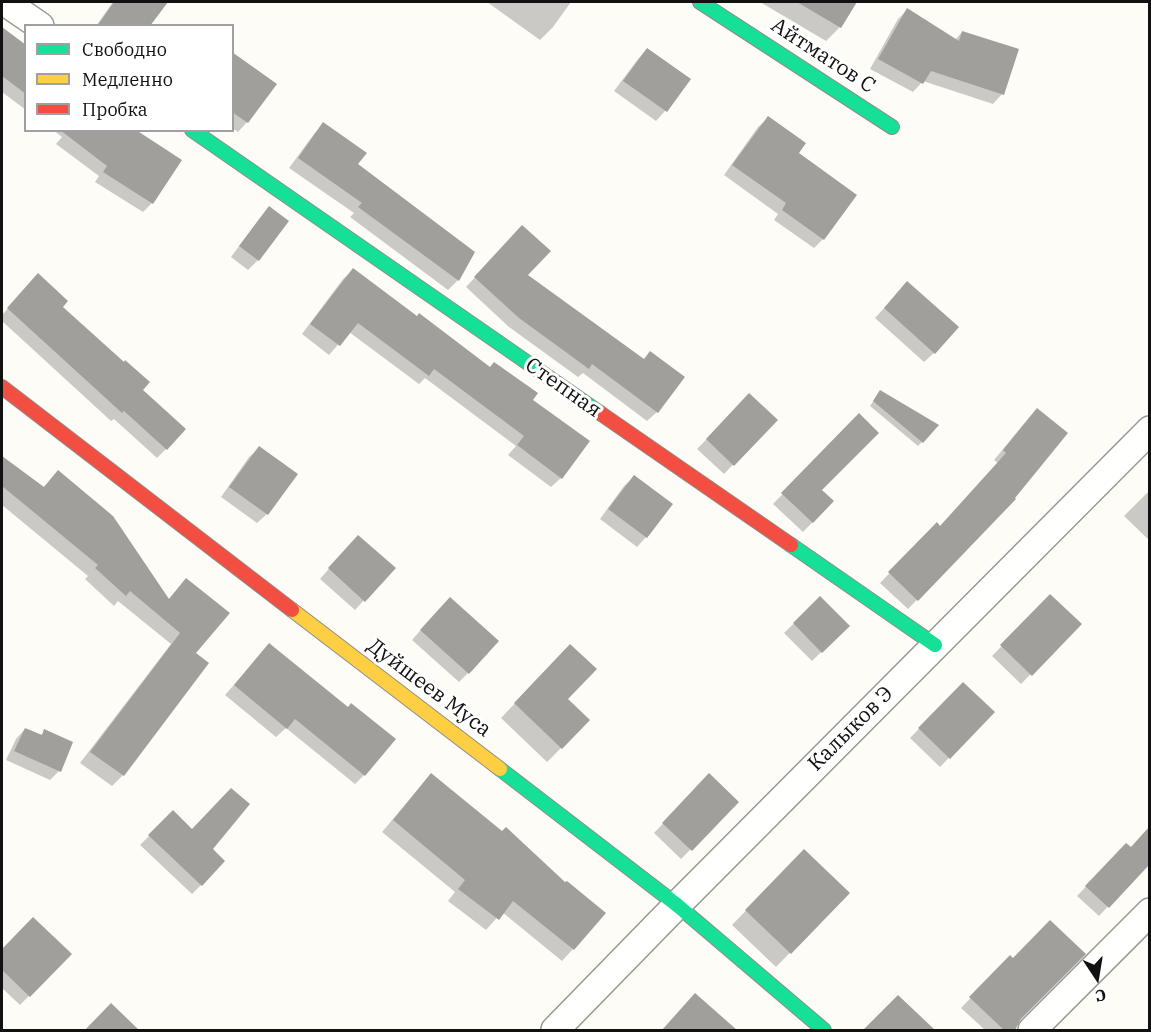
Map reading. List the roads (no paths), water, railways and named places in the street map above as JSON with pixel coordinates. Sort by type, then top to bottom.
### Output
[{"type":"street","points":[[5,2],[37,24]]},
{"type":"street","name":"Айтматов С","points":[[700,2],[892,127]]},
{"type":"street","name":"Степная","points":[[195,132],[935,645]]},
{"type":"street","name":"Дуйшеев Муса","points":[[2,387],[677,905],[824,1030]]},
{"type":"street","name":"Калыков Э","points":[[555,1030],[935,645],[1146,439]]},
{"type":"street","points":[[1032,1030],[1149,912]]}]
